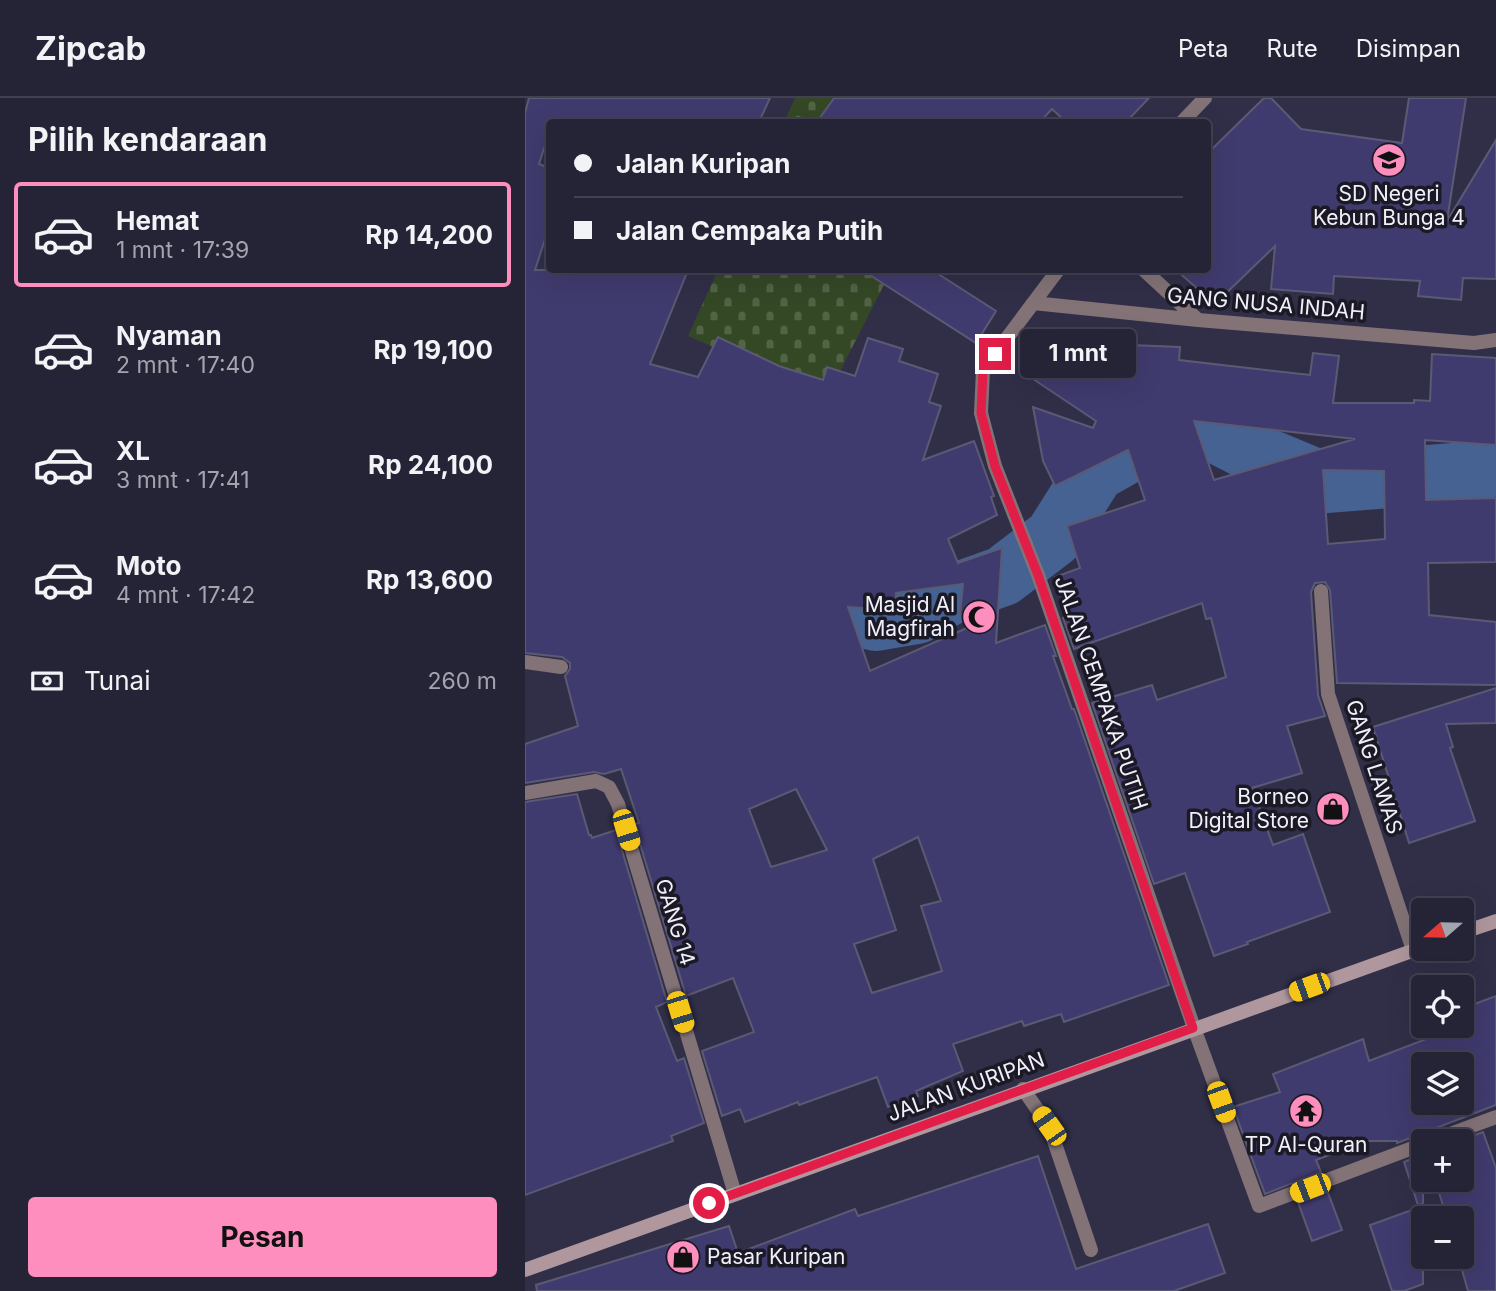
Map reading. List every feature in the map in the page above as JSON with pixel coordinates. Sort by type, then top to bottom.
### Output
[{"type":"main road","points":[[1474,929],[1496,921]]},
{"type":"main road","name":"JALAN KURIPAN","points":[[525,1270],[1411,951]]},
{"type":"street","points":[[1185,119],[1205,98]]},
{"type":"street","name":"JALAN CEMPAKA PUTIH","points":[[1056,273],[983,370],[981,413],[995,466],[1038,575],[1193,1028],[1259,1206],[1411,1149]]},
{"type":"street","points":[[1147,273],[1198,320]]},
{"type":"street","name":"GANG NUSA INDAH","points":[[1033,303],[1474,343],[1496,340]]},
{"type":"street","name":"GANG LAWAS","points":[[1321,591],[1328,694],[1411,929]]},
{"type":"street","points":[[525,662],[561,667]]},
{"type":"street","name":"GANG 14","points":[[525,793],[596,781],[609,787],[618,804],[735,1194]]},
{"type":"street","points":[[1023,1089],[1049,1126],[1091,1250]]},
{"type":"street","points":[[1464,1129],[1496,1117]]},
{"type":"green space","points":[[795,98],[832,98],[820,119],[785,119]]},
{"type":"green space","points":[[717,273],[890,273],[827,397],[688,336]]},
{"type":"building","points":[[529,98],[770,98],[760,119],[546,119],[546,142],[539,164],[546,167],[546,236],[535,270],[546,270],[546,273],[687,273],[650,364],[698,377],[718,337],[779,366],[823,380],[827,367],[855,376],[868,338],[903,349],[899,361],[938,374],[929,402],[941,406],[923,460],[974,441],[994,496],[991,497],[997,515],[948,539],[958,563],[1002,548],[996,643],[1045,625],[1056,656],[1053,656],[1074,709],[1169,985],[1064,1022],[1061,1014],[1024,1026],[1022,1021],[953,1044],[963,1071],[916,1091],[918,1096],[888,1107],[877,1077],[745,1122],[740,1109],[722,1116],[702,1051],[754,1032],[733,978],[686,996],[634,824],[639,823],[621,769],[604,774],[594,772],[525,783],[525,744],[578,726],[565,676],[570,669],[570,663],[562,657],[525,653],[525,113]],"holes":[[[963,584],[960,614],[994,616],[870,671],[848,607],[895,610],[896,593]],[[796,789],[827,850],[771,867],[749,809]],[[918,837],[941,901],[921,906],[942,971],[872,993],[854,944],[896,930],[873,859]]]},
{"type":"building","points":[[834,98],[1149,98],[1129,119],[1063,119],[1052,109],[1043,119],[819,119]]},
{"type":"building","points":[[1264,98],[1271,98],[1301,129],[1402,143],[1409,98],[1466,98],[1447,221],[1496,140],[1496,279],[1463,278],[1461,300],[1418,296],[1420,281],[1334,276],[1333,294],[1271,289],[1275,246],[1215,304],[1179,273],[1211,273],[1211,150]]},
{"type":"building","points":[[867,273],[937,273],[996,311],[976,343]]},
{"type":"building","points":[[1095,339],[1130,339],[1130,345],[1180,347],[1179,360],[1310,375],[1313,353],[1339,356],[1333,403],[1414,403],[1414,400],[1430,401],[1432,354],[1496,358],[1496,445],[1425,440],[1426,500],[1496,498],[1496,562],[1428,563],[1429,615],[1496,622],[1496,685],[1337,683],[1330,590],[1325,582],[1315,583],[1311,592],[1318,695],[1325,716],[1287,726],[1302,773],[1252,788],[1273,845],[1303,834],[1330,912],[1214,956],[1185,873],[1154,884],[1092,703],[1152,685],[1157,700],[1226,677],[1211,618],[1206,619],[1202,603],[1074,649],[1063,618],[1069,615],[1055,577],[1080,568],[1067,526],[1145,500],[1128,450],[1055,486],[1043,461],[1033,407],[1093,428],[1096,421],[1027,375],[1021,345],[1041,341],[1077,364]],"holes":[[[1194,421],[1355,439],[1214,480]],[[1323,470],[1384,471],[1385,539],[1328,544]]]},
{"type":"building","points":[[1496,688],[1496,723],[1446,724],[1453,747],[1450,748],[1475,821],[1409,843],[1373,727]]},
{"type":"building","points":[[577,794],[592,838],[616,830],[667,1002],[656,1007],[677,1061],[684,1058],[704,1123],[671,1136],[673,1141],[525,1195],[525,802]]},
{"type":"building","points":[[1496,996],[1496,1105],[1474,1113],[1474,1052],[1411,1052],[1411,1115],[1470,1115],[1433,1129],[1411,1129],[1411,1138],[1397,1143],[1366,1141],[1316,1160],[1321,1172],[1265,1194],[1233,1107],[1280,1092],[1273,1074],[1363,1039],[1369,1061],[1429,1038],[1474,1038],[1474,1004]]},
{"type":"building","points":[[1483,1132],[1496,1168],[1496,1291],[1468,1291],[1462,1269],[1474,1269],[1474,1206],[1443,1206],[1439,1192],[1474,1192],[1474,1135]]},
{"type":"building","points":[[1038,1156],[1076,1269],[1208,1224],[1225,1273],[1174,1291],[537,1291],[536,1285],[729,1226],[738,1253],[855,1209],[858,1216]]},
{"type":"building","points":[[1411,1159],[1411,1184],[1404,1162]]},
{"type":"building","points":[[1327,1190],[1342,1230],[1312,1241],[1298,1202]]},
{"type":"building","points":[[1414,1192],[1423,1192],[1423,1204],[1418,1205]]},
{"type":"building","points":[[1411,1210],[1411,1269],[1423,1269],[1423,1284],[1404,1291],[1392,1291],[1370,1225]]},
{"type":"waterway","points":[[777,583],[823,607],[876,621],[917,614],[950,595],[1003,576],[1054,537],[1095,472],[1164,433],[1208,429],[1261,456],[1326,483],[1467,472],[1496,466]]},
{"type":"place","name":"SD Negeri Kebun Bunga 4","points":[[1389,160]]},
{"type":"place","name":"Masjid Al Magfirah","points":[[979,617]]},
{"type":"place","name":"Borneo Digital Store","points":[[1333,809]]},
{"type":"place","name":"TP Al-Quran","points":[[1306,1111]]},
{"type":"place","name":"Pasar Kuripan","points":[[683,1257]]},
{"type":"route","points":[[709,1203],[1193,1028],[1038,575],[995,466],[981,413],[983,370],[995,354]]}]
